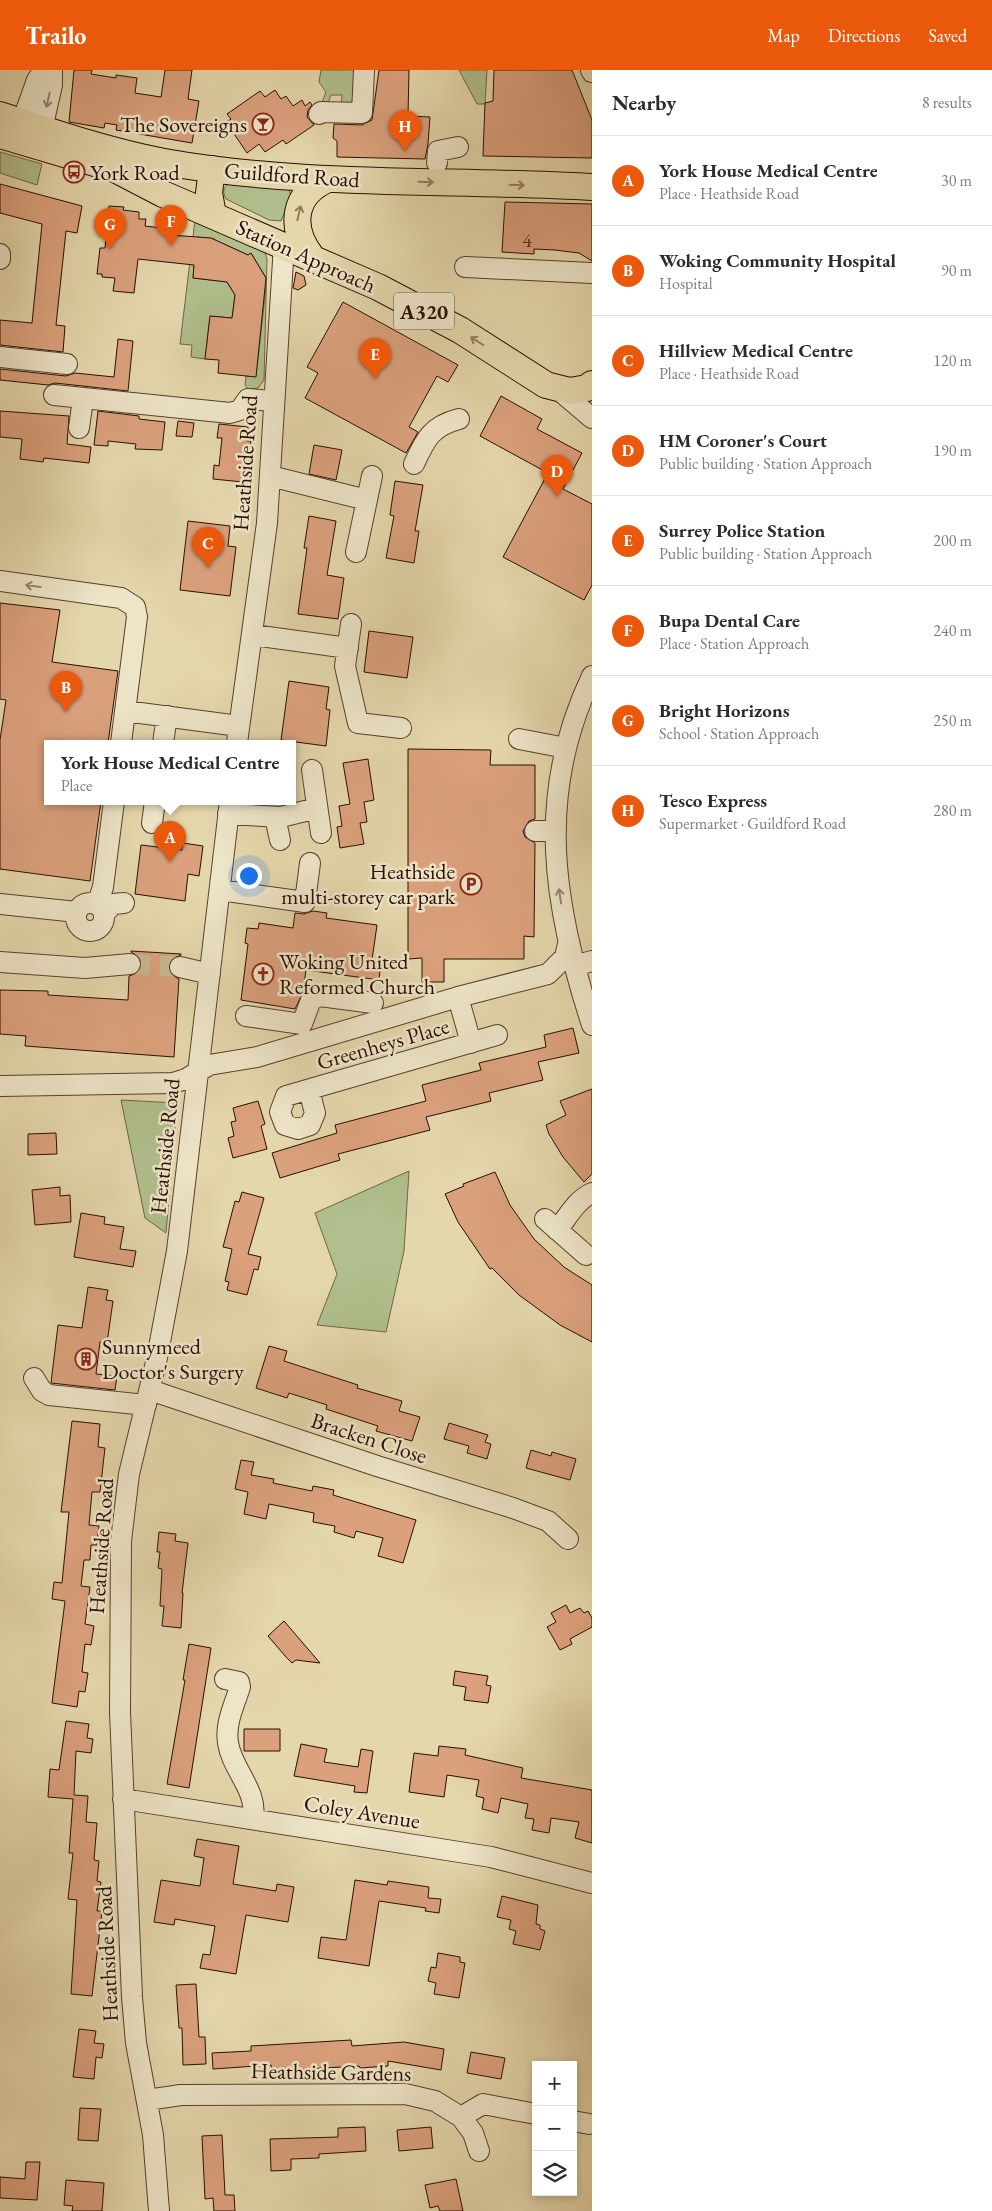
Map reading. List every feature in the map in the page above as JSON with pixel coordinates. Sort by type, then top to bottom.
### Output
[{"type":"main road","name":"Guildford Road","points":[[19,131],[75,140],[131,154],[212,168],[328,179],[592,187]]},
{"type":"main road","name":"Station Approach","points":[[19,131],[115,169],[162,194],[311,256],[460,330],[546,385],[559,390]]},
{"type":"main road","points":[[212,168],[208,193],[213,215]]},
{"type":"main road","points":[[311,256],[299,237],[297,216],[306,194],[312,187],[328,179]]},
{"type":"main road","points":[[559,390],[578,390],[592,384]]},
{"type":"street","points":[[19,131],[38,80],[44,70]]},
{"type":"street","points":[[19,131],[52,85],[52,70]]},
{"type":"street","points":[[319,114],[321,112],[362,113],[364,70]]},
{"type":"street","points":[[437,163],[438,151],[458,147]]},
{"type":"street","name":"Heathside Road","points":[[238,735],[267,523],[284,244]]},
{"type":"street","points":[[465,267],[592,273]]},
{"type":"street","points":[[0,357],[67,364]]},
{"type":"street","name":"Station Approach","points":[[559,390],[592,418]]},
{"type":"street","points":[[54,395],[230,413],[240,410],[248,399],[273,400]]},
{"type":"street","points":[[79,428],[83,398]]},
{"type":"street","points":[[414,464],[431,434],[448,422],[459,419]]},
{"type":"street","points":[[270,476],[367,500]]},
{"type":"street","points":[[356,552],[372,476]]},
{"type":"street","points":[[0,581],[122,598],[136,607],[137,617],[121,740]]},
{"type":"street","points":[[351,624],[345,666],[358,723],[401,728]]},
{"type":"street","points":[[253,635],[348,648]]},
{"type":"street","points":[[0,1086],[172,1082],[186,1079],[209,1065],[257,1056],[304,1033],[548,974],[565,957],[568,944],[557,878],[555,824],[558,785],[566,748],[580,704],[592,676]]},
{"type":"street","points":[[125,711],[167,716],[238,735]]},
{"type":"street","points":[[163,740],[167,716]]},
{"type":"street","points":[[520,739],[566,748]]},
{"type":"street","points":[[312,770],[322,833]]},
{"type":"street","points":[[101,909],[102,887],[113,805]]},
{"type":"street","points":[[152,823],[154,805]]},
{"type":"street","points":[[229,808],[275,817],[317,808]]},
{"type":"street","name":"Heathside Road","points":[[159,2211],[153,2135],[136,2043],[132,1997],[120,1703],[121,1541],[129,1474],[148,1398],[177,1251],[229,808]]},
{"type":"street","points":[[275,817],[280,840]]},
{"type":"street","points":[[535,824],[555,824]]},
{"type":"street","points":[[220,890],[305,902],[310,863]]},
{"type":"street","points":[[0,904],[76,912],[82,905],[87,903],[101,909],[113,904],[124,903]]},
{"type":"street","points":[[568,944],[583,964],[583,994],[592,1025]]},
{"type":"street","points":[[0,962],[85,968],[130,964]]},
{"type":"street","points":[[180,967],[210,974]]},
{"type":"street","points":[[548,974],[566,980],[577,987],[583,994]]},
{"type":"street","points":[[304,1033],[311,1000],[320,996],[374,1003]]},
{"type":"street","name":"Greenheys Place","points":[[458,997],[471,1043]]},
{"type":"street","points":[[246,1016],[304,1033]]},
{"type":"street","name":"Greenheys Place","points":[[309,1090],[497,1035]]},
{"type":"street","points":[[586,1255],[551,1224],[584,1197],[592,1193]]},
{"type":"street","name":"Bracken Close","points":[[34,1378],[42,1390],[49,1395],[148,1398],[377,1466],[513,1508],[548,1521],[568,1539]]},
{"type":"street","points":[[225,1678],[239,1682],[240,1687],[229,1721],[228,1744],[252,1797],[255,1808],[253,1818]]},
{"type":"street","name":"Coley Avenue","points":[[123,1798],[491,1858],[592,1883]]},
{"type":"street","name":"Heathside Gardens","points":[[147,2100],[181,2095],[404,2094],[435,2101],[461,2117]]},
{"type":"street","points":[[480,2151],[473,2133],[461,2117],[484,2104],[532,2113]]},
{"type":"green space","points":[[321,70],[358,70],[357,109],[341,109],[342,95],[331,95],[326,108],[320,108],[326,92],[319,82]]},
{"type":"green space","points":[[459,70],[487,70],[485,104],[477,104]]},
{"type":"green space","points":[[0,152],[42,164],[37,185],[0,173]]},
{"type":"green space","points":[[229,183],[289,189],[291,197],[281,221],[269,220],[226,199],[224,191]]},
{"type":"green space","points":[[195,220],[265,252],[267,259],[264,380],[258,388],[248,389],[245,385],[246,376],[256,376],[266,287],[262,286],[265,276],[251,253],[248,255],[224,244],[215,243],[215,239],[197,237],[193,278],[220,281],[221,273],[235,295],[232,318],[210,316],[205,359],[191,357],[192,345],[180,344]]},
{"type":"green space","points":[[121,1100],[177,1103],[166,1233],[145,1218]]},
{"type":"green space","points":[[409,1171],[404,1251],[386,1332],[317,1325],[337,1274],[315,1213]]},
{"type":"building","points":[[74,70],[92,70],[91,74],[116,78],[116,75],[137,78],[135,93],[161,97],[165,70],[192,70],[188,99],[199,101],[192,143],[116,130],[117,125],[105,123],[104,128],[69,122]]},
{"type":"building","points":[[379,70],[409,70],[408,116],[430,117],[425,159],[337,157],[337,141],[333,138],[334,124],[362,125],[372,120]]},
{"type":"building","points":[[494,70],[572,70],[592,120],[592,158],[483,156],[485,103],[493,101]]},
{"type":"building","name":"The Sovereigns","points":[[275,90],[281,99],[286,96],[293,106],[302,100],[305,106],[310,102],[312,105],[308,110],[307,117],[314,125],[286,144],[283,140],[265,152],[259,144],[247,153],[226,122],[231,119],[227,114],[260,91],[265,97]]},
{"type":"building","points":[[0,184],[82,206],[77,233],[66,231],[56,325],[65,326],[63,352],[0,345],[0,320],[32,323],[42,224],[0,213]]},
{"type":"building","points":[[505,202],[592,204],[592,261],[579,253],[555,250],[534,249],[534,254],[502,252]]},
{"type":"building","points":[[109,206],[124,207],[123,210],[139,212],[139,219],[146,219],[145,226],[170,229],[170,235],[211,238],[248,255],[251,253],[266,278],[256,377],[218,373],[219,360],[205,359],[210,316],[232,318],[235,295],[227,282],[193,278],[194,265],[138,259],[134,293],[113,291],[115,278],[102,277],[102,274],[97,274],[100,248],[105,248]]},
{"type":"building","points":[[296,272],[304,276],[306,285],[298,290],[293,288]]},
{"type":"building","points":[[343,302],[458,365],[448,382],[437,376],[409,427],[418,432],[406,453],[305,398],[318,373],[307,367]]},
{"type":"building","points":[[118,339],[133,341],[128,391],[55,383],[48,385],[0,380],[0,369],[66,376],[75,373],[114,377]]},
{"type":"building","points":[[501,396],[542,419],[537,429],[582,453],[563,489],[592,504],[592,585],[584,600],[503,557],[548,473],[480,436]]},
{"type":"building","points":[[0,411],[69,416],[67,444],[91,447],[89,463],[44,458],[43,462],[20,459],[22,439],[0,437]]},
{"type":"building","points":[[98,411],[139,416],[139,419],[165,422],[162,450],[135,449],[136,444],[108,441],[108,446],[94,445]]},
{"type":"building","points":[[178,421],[194,423],[192,437],[176,436]]},
{"type":"building","points":[[219,424],[248,427],[247,441],[251,441],[248,469],[244,468],[243,482],[213,479],[214,465],[219,466],[222,438],[217,438]]},
{"type":"building","points":[[314,445],[342,450],[336,480],[309,474]]},
{"type":"building","points":[[395,481],[423,485],[415,531],[419,531],[414,563],[386,558],[394,516],[390,515]]},
{"type":"building","points":[[309,516],[336,521],[327,575],[344,578],[338,619],[298,614],[307,548],[304,548]]},
{"type":"building","points":[[188,521],[230,526],[228,546],[236,547],[230,596],[180,590]]},
{"type":"building","points":[[0,603],[60,610],[52,662],[118,671],[108,740],[44,740],[44,805],[100,805],[90,881],[0,869],[0,740],[6,700],[0,699]]},
{"type":"building","points":[[369,631],[413,637],[407,678],[364,672]]},
{"type":"building","points":[[289,681],[329,687],[326,709],[330,710],[326,746],[296,742],[296,740],[281,740]]},
{"type":"building","name":"Heathside multi-storey car park","points":[[408,749],[491,750],[490,765],[535,765],[535,819],[529,821],[523,831],[525,837],[535,843],[534,937],[524,936],[524,959],[444,959],[444,982],[422,982],[422,958],[408,959]]},
{"type":"building","points":[[368,759],[374,800],[364,802],[367,822],[360,823],[364,844],[340,848],[337,827],[342,826],[339,806],[350,804],[343,763]]},
{"type":"building","points":[[183,843],[203,846],[199,876],[188,874],[185,901],[135,894],[141,845],[182,850]]},
{"type":"building","points":[[313,911],[327,913],[326,918],[377,925],[372,960],[381,961],[379,980],[306,970],[303,992],[295,1009],[241,1000],[248,944],[245,943],[247,928],[258,929],[259,923],[293,928],[295,913],[304,914]]},
{"type":"building","points":[[131,951],[181,954],[172,959],[168,965],[172,975],[179,979],[174,1057],[25,1046],[26,1036],[0,1034],[0,990],[48,991],[48,995],[128,1000],[129,976],[137,973],[142,963],[139,957]]},
{"type":"building","points":[[573,1028],[579,1053],[538,1062],[543,1080],[489,1093],[491,1101],[426,1117],[430,1130],[338,1154],[340,1160],[280,1178],[272,1153],[337,1133],[335,1125],[426,1101],[422,1085],[481,1070],[479,1063],[546,1047],[544,1035]]},
{"type":"building","points":[[592,1089],[592,1174],[584,1182],[563,1157],[549,1134],[546,1125],[566,1115],[560,1101]]},
{"type":"building","points":[[258,1101],[265,1124],[261,1126],[267,1149],[233,1158],[228,1138],[234,1136],[231,1122],[236,1121],[233,1108]]},
{"type":"building","points":[[56,1133],[57,1154],[28,1155],[28,1134]]},
{"type":"building","points":[[495,1172],[510,1205],[534,1239],[564,1267],[592,1285],[592,1342],[560,1325],[519,1295],[492,1268],[490,1269],[458,1222],[445,1194],[464,1186],[463,1184]]},
{"type":"building","points":[[60,1187],[60,1196],[70,1195],[71,1222],[35,1225],[32,1190]]},
{"type":"building","points":[[242,1192],[264,1198],[248,1254],[261,1257],[258,1270],[254,1269],[247,1295],[227,1290],[229,1282],[225,1281],[232,1249],[223,1247],[235,1201],[239,1202]]},
{"type":"building","points":[[81,1213],[105,1217],[104,1224],[124,1227],[120,1249],[136,1251],[133,1267],[74,1257]]},
{"type":"building","name":"Sunnymeed Doctor's Surgery","points":[[88,1287],[108,1290],[106,1300],[113,1301],[107,1343],[100,1342],[96,1374],[117,1376],[115,1390],[51,1383],[58,1325],[82,1328]]},
{"type":"building","points":[[269,1346],[287,1351],[284,1361],[358,1385],[357,1388],[402,1401],[399,1411],[420,1417],[412,1441],[376,1431],[378,1426],[326,1409],[327,1405],[289,1393],[287,1398],[256,1388]]},
{"type":"building","points":[[72,1421],[100,1424],[98,1447],[105,1448],[100,1492],[92,1492],[89,1525],[99,1526],[97,1545],[91,1545],[90,1560],[84,1560],[81,1586],[90,1587],[85,1624],[94,1626],[91,1645],[85,1644],[82,1672],[88,1673],[85,1692],[79,1691],[77,1707],[52,1703],[65,1601],[52,1599],[54,1582],[62,1583],[69,1512],[61,1512]]},
{"type":"building","points":[[449,1423],[488,1435],[485,1442],[491,1444],[487,1459],[467,1453],[469,1446],[444,1439]]},
{"type":"building","points":[[531,1450],[551,1456],[552,1452],[576,1459],[570,1480],[526,1468]]},
{"type":"building","points":[[241,1460],[254,1462],[251,1475],[274,1479],[273,1483],[312,1491],[313,1486],[334,1490],[333,1495],[416,1520],[403,1563],[378,1556],[383,1538],[356,1531],[354,1538],[334,1532],[335,1526],[313,1522],[314,1513],[269,1504],[266,1519],[244,1514],[248,1492],[235,1489]]},
{"type":"building","points":[[159,1532],[176,1534],[175,1541],[188,1543],[182,1593],[181,1628],[162,1626],[164,1606],[160,1606],[162,1569],[158,1568],[160,1552],[157,1552]]},
{"type":"building","points":[[566,1605],[570,1613],[580,1608],[584,1613],[588,1611],[592,1618],[592,1627],[570,1639],[572,1644],[560,1650],[547,1627],[556,1622],[551,1613]]},
{"type":"building","points":[[284,1621],[320,1663],[296,1660],[292,1663],[268,1636]]},
{"type":"building","points":[[189,1644],[211,1648],[189,1788],[167,1784],[185,1680],[183,1680]]},
{"type":"building","points":[[455,1671],[488,1676],[486,1685],[491,1686],[488,1703],[464,1700],[466,1687],[453,1685]]},
{"type":"building","points":[[66,1721],[89,1724],[87,1738],[93,1739],[91,1753],[76,1751],[74,1795],[88,1796],[86,1822],[97,1823],[94,1860],[99,1861],[97,1881],[101,1882],[97,1911],[102,1911],[92,1996],[71,1994],[77,1900],[68,1899],[73,1853],[69,1853],[73,1799],[48,1797],[50,1769],[59,1770]]},
{"type":"building","points":[[244,1729],[280,1729],[280,1751],[244,1751]]},
{"type":"building","points":[[301,1744],[327,1749],[324,1762],[358,1767],[361,1749],[373,1751],[367,1793],[354,1792],[355,1786],[294,1776]]},
{"type":"building","points":[[439,1746],[466,1749],[465,1755],[523,1768],[521,1778],[592,1790],[592,1843],[575,1838],[579,1822],[551,1818],[549,1833],[532,1830],[534,1819],[525,1818],[528,1804],[501,1798],[498,1813],[482,1809],[484,1798],[476,1796],[479,1780],[447,1775],[444,1797],[409,1792],[414,1753],[438,1756]]},
{"type":"building","points":[[197,1839],[239,1846],[233,1884],[276,1891],[277,1884],[294,1887],[288,1922],[246,1915],[236,1974],[200,1968],[203,1954],[210,1955],[215,1926],[175,1919],[174,1925],[154,1922],[161,1880],[200,1886],[204,1858],[194,1856]]},
{"type":"building","points":[[355,1880],[387,1885],[388,1881],[429,1887],[428,1898],[441,1899],[439,1913],[425,1911],[426,1908],[379,1901],[369,1966],[318,1958],[321,1937],[346,1940]]},
{"type":"building","points":[[502,1896],[538,1905],[536,1924],[540,1925],[540,1929],[545,1931],[540,1950],[513,1944],[516,1931],[509,1929],[511,1920],[497,1917]]},
{"type":"building","points":[[438,1953],[460,1957],[460,1962],[465,1963],[459,1998],[434,1994],[436,1983],[428,1981],[431,1967],[436,1968]]},
{"type":"building","points":[[196,1984],[199,2037],[205,2037],[206,2064],[183,2065],[182,2028],[179,2028],[176,1985]]},
{"type":"building","points":[[79,2029],[96,2031],[94,2043],[104,2044],[102,2058],[96,2057],[94,2079],[73,2077]]},
{"type":"building","points":[[351,2040],[352,2046],[404,2042],[444,2049],[441,2070],[388,2061],[388,2066],[360,2068],[359,2066],[272,2071],[271,2065],[213,2069],[212,2053],[251,2051],[251,2046]]},
{"type":"building","points":[[471,2052],[505,2058],[501,2079],[467,2073]]},
{"type":"building","points":[[80,2108],[101,2109],[98,2141],[78,2140]]},
{"type":"building","points":[[365,2127],[366,2151],[319,2154],[319,2158],[291,2159],[291,2170],[271,2171],[270,2139],[338,2137],[338,2128]]},
{"type":"building","points":[[431,2127],[433,2148],[399,2151],[397,2130]]},
{"type":"building","points":[[222,2135],[225,2195],[234,2195],[235,2211],[214,2211],[213,2198],[205,2199],[202,2136]]},
{"type":"building","points":[[26,2162],[40,2162],[37,2200],[0,2198],[0,2177],[25,2179]]},
{"type":"building","points":[[456,2179],[463,2211],[440,2211],[438,2206],[430,2208],[425,2185]]},
{"type":"building","points":[[66,2180],[104,2183],[102,2211],[72,2211],[73,2206],[64,2205]]},
{"type":"tunnel","points":[[130,964],[180,967]]},
{"type":"place","name":"The Sovereigns","points":[[263,124]]},
{"type":"place","name":"Tesco Express","points":[[405,151]]},
{"type":"place","name":"York Road","points":[[74,172]]},
{"type":"place","name":"Bupa Dental Care","points":[[171,246]]},
{"type":"place","name":"Bright Horizons","points":[[110,249]]},
{"type":"place","name":"Surrey Police Station","points":[[375,379]]},
{"type":"place","name":"HM Coroner's Court","points":[[557,496]]},
{"type":"place","name":"Hillview Medical Centre","points":[[208,568]]},
{"type":"place","name":"Woking Community Hospital","points":[[66,712]]},
{"type":"place","name":"York House Medical Centre","points":[[170,862]]},
{"type":"place","name":"Heathside multi-storey car park","points":[[471,884]]},
{"type":"place","name":"Woking United Reformed Church","points":[[263,974]]},
{"type":"place","name":"Sunnymeed Doctor's Surgery","points":[[86,1359]]}]
